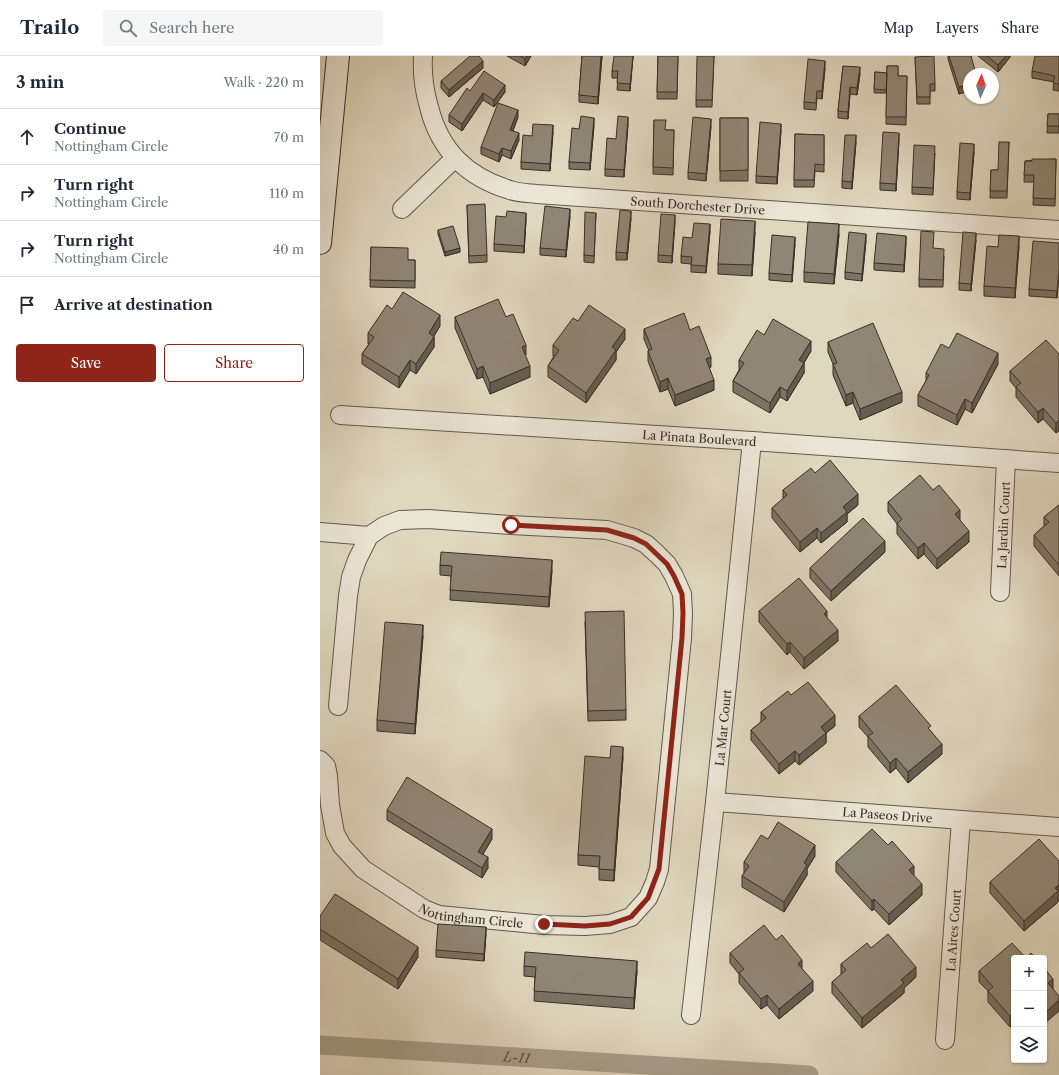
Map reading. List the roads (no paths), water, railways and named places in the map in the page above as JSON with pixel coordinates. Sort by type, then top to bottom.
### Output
[{"type":"street","points":[[320,243],[338,56]]},
{"type":"street","name":"South Dorchester Drive","points":[[423,56],[425,93],[436,131],[455,158],[473,173],[511,191],[1059,230]]},
{"type":"street","points":[[402,209],[455,158]]},
{"type":"street","name":"La Pinata Boulevard","points":[[340,415],[752,441],[1059,463]]},
{"type":"street","name":"La Mar Court","points":[[691,1015],[715,802],[752,441]]},
{"type":"street","name":"La Jardin Court","points":[[1000,592],[1006,459]]},
{"type":"street","name":"Nottingham Circle","points":[[320,760],[326,766],[330,806],[336,833],[342,846],[363,869],[424,909],[439,915],[585,926],[610,924],[631,917],[648,898],[659,869],[680,654],[683,613],[682,594],[667,564],[646,544],[634,538],[607,530],[428,519],[400,520],[384,526],[369,536],[356,560],[348,596],[338,706]]},
{"type":"street","points":[[320,532],[369,536]]},
{"type":"street","name":"La Paseos Drive","points":[[715,802],[1059,828]]},
{"type":"street","name":"La Aires Court","points":[[944,1040],[961,820]]},
{"type":"waterway","name":"L-11","points":[[320,1045],[809,1075]]}]
